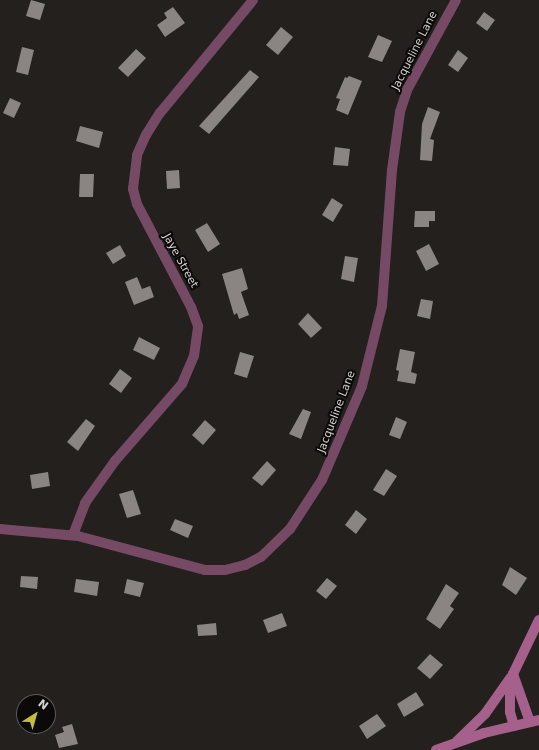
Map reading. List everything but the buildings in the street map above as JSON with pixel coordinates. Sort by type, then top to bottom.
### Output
[{"type":"street","name":"Jaye Street","points":[[73,535],[85,503],[115,461],[182,384],[194,356],[198,326],[191,308],[137,204],[133,189],[137,155],[146,135],[160,113],[253,0]]},
{"type":"street","name":"Jacqueline Lane","points":[[0,529],[73,535],[204,570],[225,570],[245,565],[261,557],[290,529],[322,480],[362,386],[382,306],[392,170],[400,112],[407,90],[456,0]]},
{"type":"street","points":[[456,743],[485,714],[513,674],[539,620]]},
{"type":"street","points":[[436,750],[534,721],[513,674]]},
{"type":"street","points":[[513,674],[510,697],[514,726]]}]
